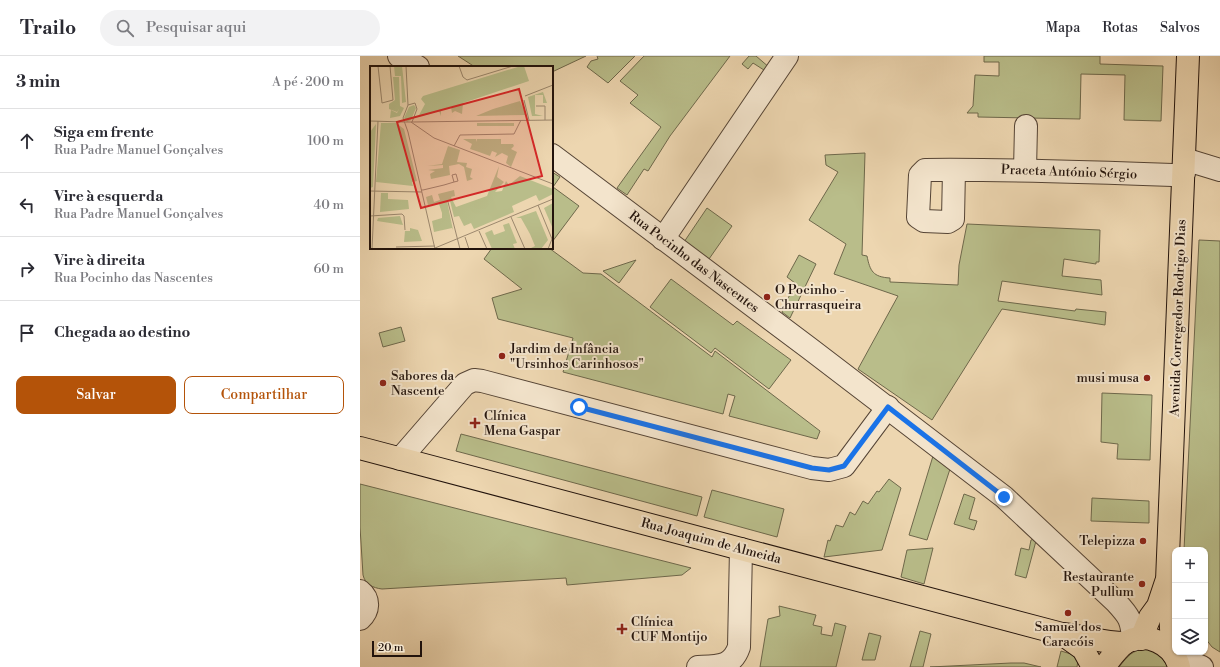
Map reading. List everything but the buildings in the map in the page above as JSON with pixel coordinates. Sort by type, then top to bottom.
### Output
[{"type":"main road","name":"Avenida Corregedor Rodrigo Dias","points":[[1175,658],[1167,581],[1188,56]]},
{"type":"main road","name":"Rua Joaquim de Almeida","points":[[360,448],[1062,634],[1110,643],[1154,640],[1163,644],[1175,658]]},
{"type":"main road","name":"Avenida Corregedor Rodrigo Dias","points":[[1133,641],[1158,606],[1167,581]]},
{"type":"main road","name":"Rua Joaquim de Almeida","points":[[1062,634],[1083,649],[1093,667]]},
{"type":"main road","points":[[1104,667],[1133,641]]},
{"type":"street","points":[[399,56],[416,66]]},
{"type":"street","points":[[663,239],[787,56]]},
{"type":"street","points":[[1025,170],[1026,126]]},
{"type":"street","name":"Rua Pocinho das Nascentes","points":[[553,156],[888,407],[1004,497],[1110,596],[1128,616],[1132,628],[1133,641]]},
{"type":"street","points":[[1184,166],[1220,170]]},
{"type":"street","name":"Praceta António Sérgio","points":[[954,170],[1025,170],[1174,175],[1184,166]]},
{"type":"street","points":[[400,458],[465,384],[474,380],[498,385],[812,468],[829,470],[844,466],[888,407]]},
{"type":"street","points":[[698,667],[723,666],[731,662],[736,656],[739,647],[740,549]]},
{"type":"street","points":[[360,590],[365,596],[367,608],[365,614],[360,619]]},
{"type":"street","points":[[1128,616],[1150,617]]},
{"type":"street","points":[[1175,658],[1202,667]]},
{"type":"green space","points":[[458,56],[586,56],[553,72],[553,66],[473,66]]},
{"type":"green space","points":[[597,56],[635,56],[608,83],[587,67],[591,61],[598,59]]},
{"type":"green space","points":[[644,56],[730,56],[670,136],[648,171],[644,169],[627,195],[617,188],[661,127],[630,103],[638,95],[620,81]]},
{"type":"green space","points":[[749,56],[756,56],[770,68],[767,72],[753,63],[748,69],[742,64]]},
{"type":"green space","points":[[984,56],[1100,56],[1100,64],[1163,66],[1161,121],[1124,120],[1125,75],[1081,74],[1080,119],[978,117],[978,113],[967,113],[973,106],[975,75],[999,76],[999,62],[984,62]]},
{"type":"green space","points":[[865,153],[862,255],[867,256],[869,266],[876,275],[890,278],[890,282],[958,285],[959,265],[967,224],[1100,230],[1099,262],[1096,262],[1096,264],[1064,259],[1062,276],[1101,280],[1102,295],[1002,281],[998,301],[1075,311],[1076,309],[1106,312],[1105,325],[1002,309],[932,420],[858,369],[898,296],[834,274],[846,244],[809,220],[838,172],[826,165],[825,155]]},
{"type":"green space","points":[[553,173],[560,177],[553,187]]},
{"type":"green space","points":[[553,187],[579,206],[553,241]]},
{"type":"green space","points":[[707,208],[732,226],[709,259],[684,242]]},
{"type":"green space","points":[[1199,240],[1220,241],[1220,652],[1212,647],[1208,642],[1208,547],[1184,547]]},
{"type":"green space","points":[[491,249],[550,249],[583,273],[601,274],[712,357],[715,351],[820,431],[817,439],[729,416],[735,396],[728,394],[723,414],[563,372],[573,338],[498,319],[492,298],[522,289],[484,259]]},
{"type":"green space","points":[[799,255],[816,264],[790,318],[782,312],[795,283],[787,277]]},
{"type":"green space","points":[[636,260],[619,283],[603,271]]},
{"type":"green space","points":[[671,279],[733,325],[737,321],[791,360],[769,389],[715,348],[711,353],[650,307]]},
{"type":"green space","points":[[401,327],[405,341],[383,347],[379,333]]},
{"type":"green space","points":[[1102,393],[1152,395],[1150,460],[1117,459],[1118,444],[1101,442]]},
{"type":"green space","points":[[461,434],[702,497],[697,516],[456,451]]},
{"type":"green space","points":[[933,456],[950,469],[927,540],[909,535]]},
{"type":"green space","points":[[889,479],[901,488],[882,550],[824,557],[828,540],[830,541],[836,525],[843,527],[850,512],[855,515],[863,501],[868,504],[877,491],[879,492]]},
{"type":"green space","points":[[360,484],[691,568],[682,575],[567,585],[566,578],[382,589],[373,587],[366,581],[363,575],[360,527]]},
{"type":"green space","points":[[712,490],[784,509],[777,537],[704,517]]},
{"type":"green space","points":[[964,494],[975,498],[969,519],[977,521],[974,530],[954,524]]},
{"type":"green space","points":[[1092,498],[1149,501],[1149,523],[1091,521]]},
{"type":"green space","points":[[1034,539],[1036,541],[1026,578],[1015,575],[1021,548],[1029,550],[1031,540]]},
{"type":"green space","points":[[933,548],[924,584],[901,577],[907,550]]},
{"type":"green space","points":[[779,606],[816,615],[813,625],[822,627],[821,634],[832,636],[835,623],[846,626],[836,667],[760,667],[768,619],[780,616]]},
{"type":"green space","points":[[920,631],[931,634],[923,667],[910,667]]},
{"type":"green space","points":[[869,633],[881,636],[875,660],[862,660]]},
{"type":"green space","points":[[1146,648],[1160,653],[1170,667],[1119,667],[1130,654]]},
{"type":"green space","points":[[1061,651],[1071,654],[1078,660],[1077,667],[1057,667]]},
{"type":"green space","points":[[1011,663],[1024,663],[1041,667],[930,667]]},
{"type":"place","name":"O Pocinho - Churrasqueira","points":[[767,297]]},
{"type":"place","name":"Jardim de Infância \"Ursinhos Carinhosos\"","points":[[502,356]]},
{"type":"place","name":"musi musa","points":[[1147,378]]},
{"type":"place","name":"Sabores da Nascente","points":[[383,383]]},
{"type":"place","name":"Clínica Mena Gaspar","points":[[475,423]]},
{"type":"place","name":"Telepizza","points":[[1143,541]]},
{"type":"place","name":"Restaurante Pullum","points":[[1142,584]]},
{"type":"place","name":"Samuel dos Caracóis","points":[[1068,613]]},
{"type":"place","name":"Clínica CUF Montijo","points":[[622,629]]},
{"type":"route","points":[[579,407],[812,468],[829,470],[844,466],[888,407],[1004,497]]}]
